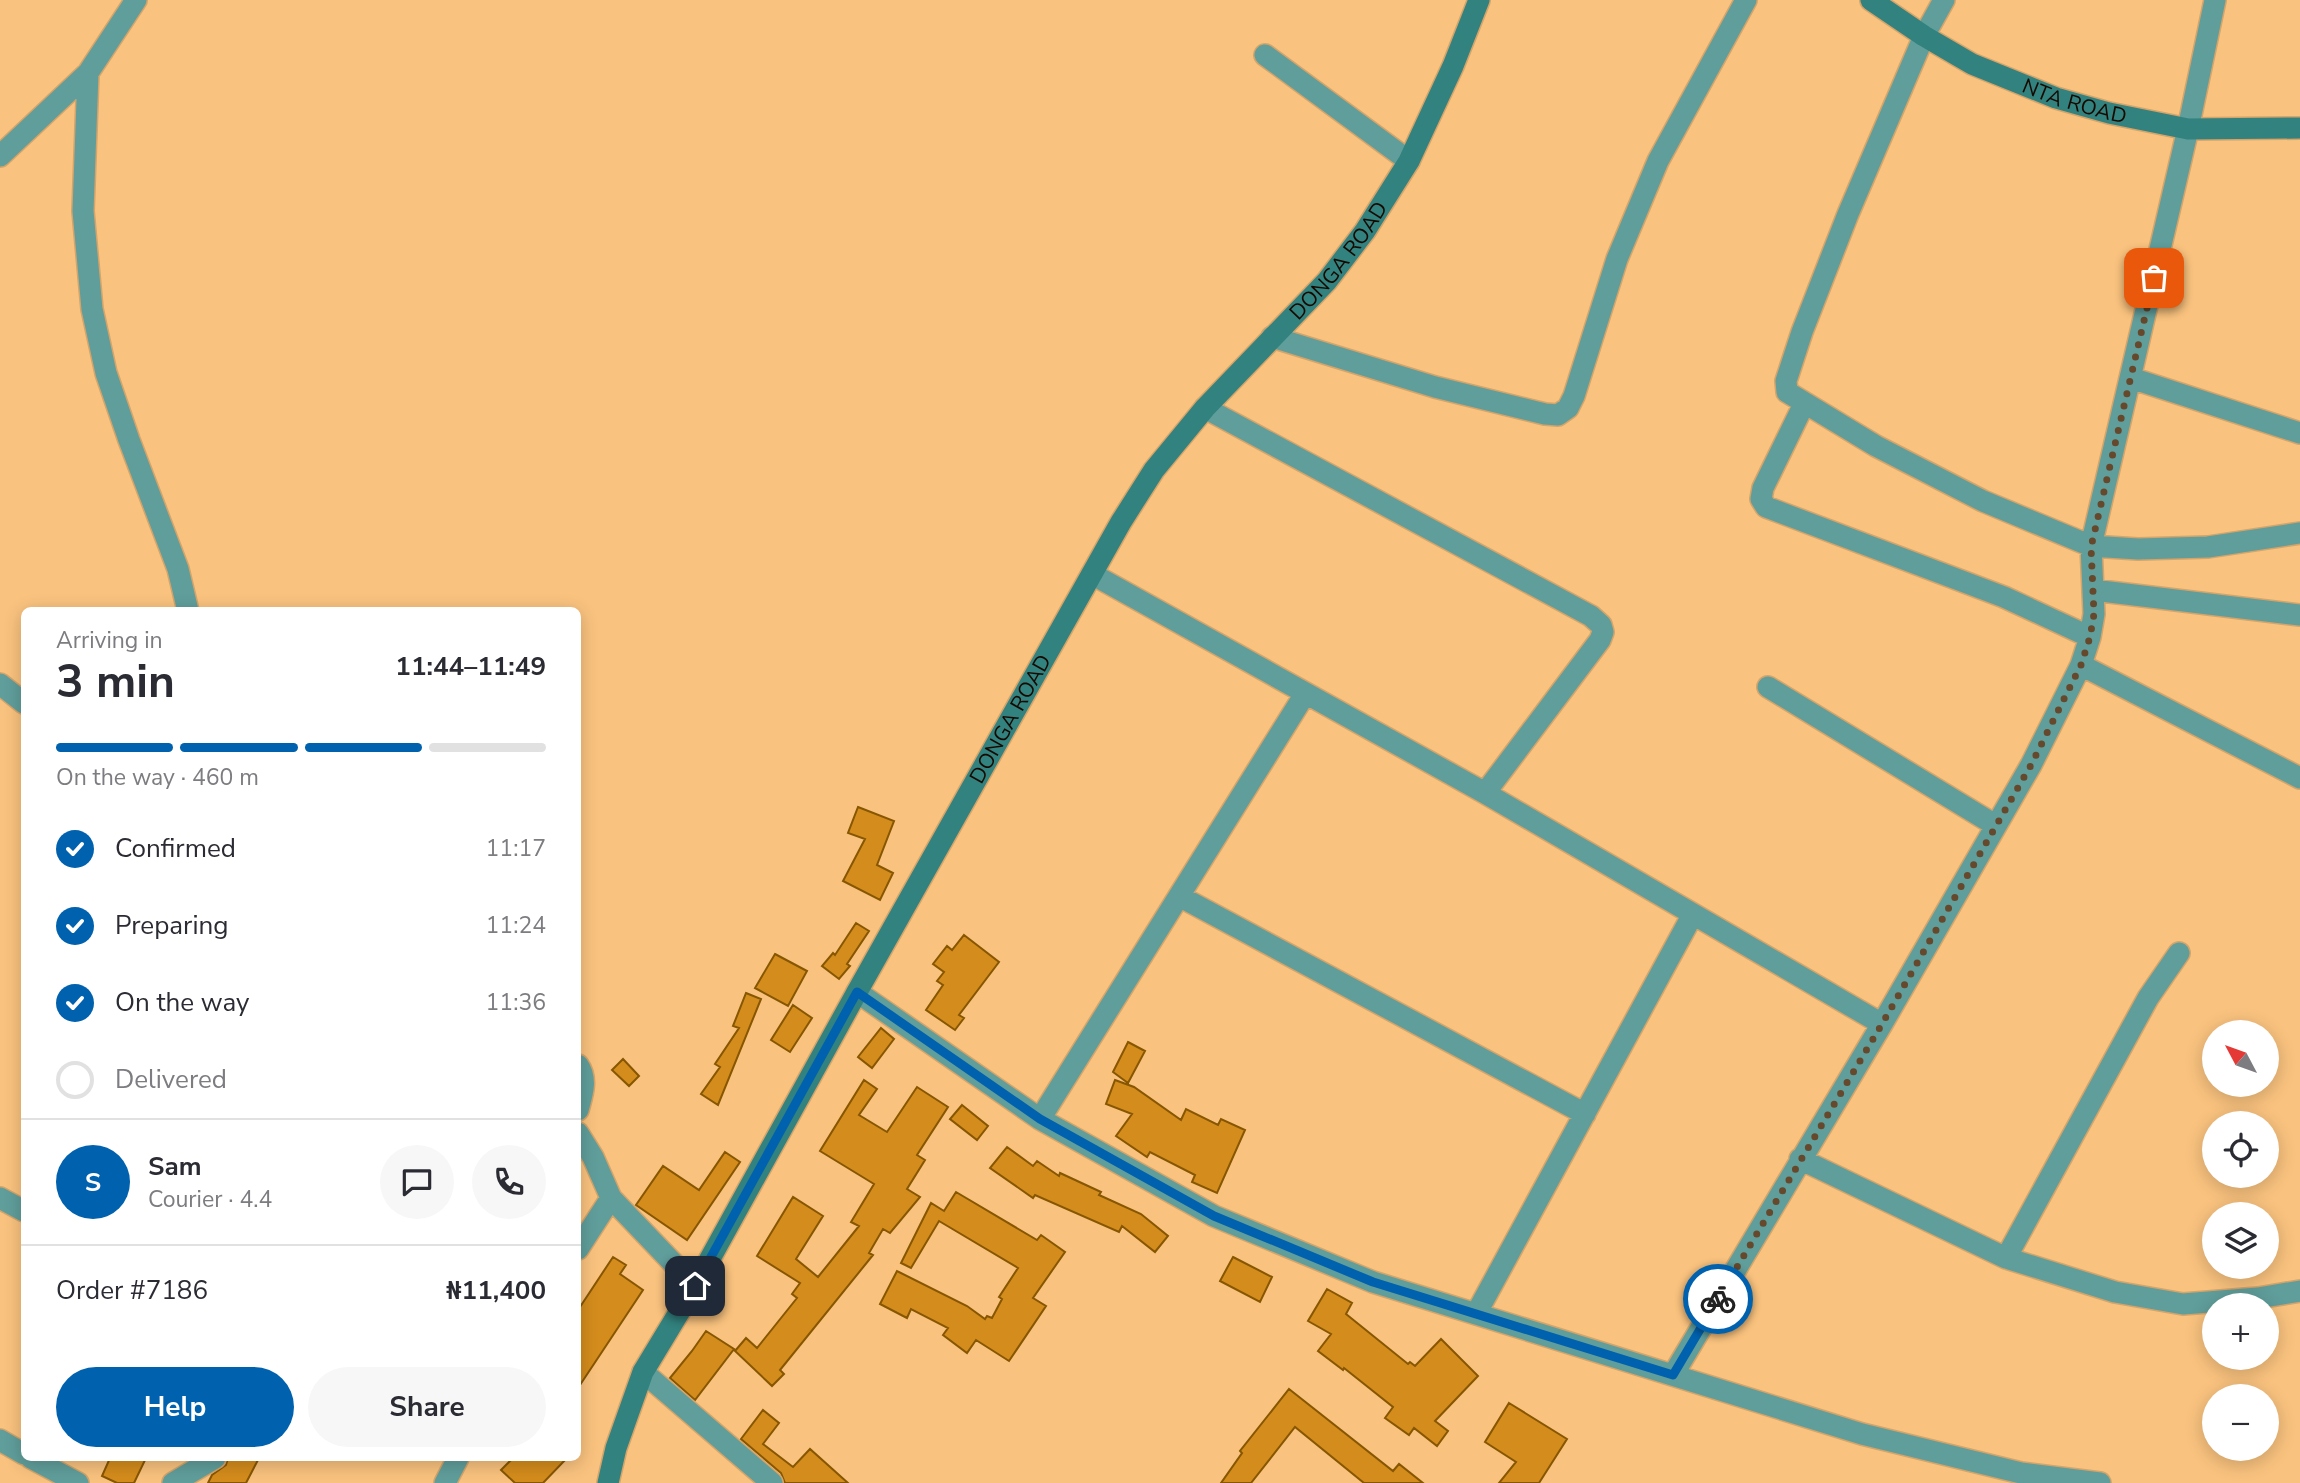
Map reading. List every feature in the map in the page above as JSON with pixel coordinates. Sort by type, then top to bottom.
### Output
[{"type":"street","points":[[0,156],[88,73],[136,0]]},
{"type":"street","name":"DONGA ROAD","points":[[608,1483],[616,1448],[643,1372],[695,1286],[1092,574],[1154,470],[1205,408],[1327,281],[1365,231],[1409,161],[1453,66],[1479,0]]},
{"type":"street","points":[[1272,337],[1435,387],[1545,414],[1558,415],[1568,408],[1618,259],[1658,162],[1746,0]]},
{"type":"street","name":"NTA ROAD","points":[[1871,0],[1972,64],[2056,99],[2188,129],[2300,128]]},
{"type":"street","points":[[1944,0],[1924,36],[1843,226],[1801,332],[1786,381],[1787,392],[1876,446],[1983,500],[2091,547],[2208,547],[2300,533]]},
{"type":"street","points":[[1673,1375],[1882,1024],[2031,765],[2081,665],[2094,614],[2091,547],[2188,129],[2215,0]]},
{"type":"street","points":[[1265,55],[1409,161]]},
{"type":"street","points":[[88,73],[83,211],[92,309],[106,373],[178,569],[187,607]]},
{"type":"street","points":[[2131,378],[2300,433]]},
{"type":"street","points":[[1804,404],[1763,488],[1761,499],[1766,507],[2004,597],[2090,637]]},
{"type":"street","points":[[1205,408],[1591,616],[1601,625],[1603,632],[1600,640],[1485,793]]},
{"type":"street","points":[[1092,574],[1485,793],[1882,1024]]},
{"type":"street","points":[[2093,590],[2300,615]]},
{"type":"street","points":[[2081,665],[2300,778]]},
{"type":"street","points":[[0,684],[21,701]]},
{"type":"street","points":[[1768,687],[1996,825]]},
{"type":"street","points":[[1040,1119],[1305,694]]},
{"type":"street","points":[[1179,896],[1585,1114]]},
{"type":"street","points":[[1476,1314],[1693,914]]},
{"type":"street","points":[[2006,1258],[2148,999],[2179,953]]},
{"type":"street","points":[[857,992],[1040,1119],[1214,1216],[1373,1282],[1862,1434],[2019,1478],[2100,1483]]},
{"type":"street","points":[[581,1069],[581,1099]]},
{"type":"street","points":[[581,1138],[593,1157],[611,1198],[695,1286]]},
{"type":"street","points":[[1800,1159],[2006,1258],[2115,1292],[2183,1304],[2258,1298],[2300,1291]]},
{"type":"street","points":[[0,1198],[21,1209]]},
{"type":"street","points":[[581,1245],[611,1198]]},
{"type":"street","points":[[643,1372],[772,1483]]},
{"type":"street","points":[[0,1440],[21,1452]]},
{"type":"street","points":[[37,1461],[78,1483]]},
{"type":"street","points":[[173,1483],[210,1461]]},
{"type":"street","points":[[445,1483],[456,1461]]},
{"type":"building","points":[[858,807],[894,821],[877,865],[893,873],[880,900],[843,881],[865,839],[848,833]]},
{"type":"building","points":[[856,923],[869,931],[847,964],[850,966],[839,979],[822,966],[833,953],[835,955]]},
{"type":"building","points":[[964,935],[999,962],[959,1015],[964,1018],[955,1030],[926,1010],[943,985],[937,981],[944,972],[933,964],[947,946],[952,950]]},
{"type":"building","points":[[775,954],[807,971],[788,1006],[755,988]]},
{"type":"building","points":[[746,993],[761,999],[718,1105],[701,1094],[720,1067],[715,1064],[739,1028],[733,1026]]},
{"type":"building","points":[[793,1005],[812,1018],[790,1052],[771,1040]]},
{"type":"building","points":[[881,1028],[894,1039],[872,1068],[858,1057]]},
{"type":"building","points":[[1128,1042],[1145,1051],[1128,1083],[1113,1072]]},
{"type":"building","points":[[623,1059],[639,1076],[629,1086],[612,1070]]},
{"type":"building","points":[[864,1080],[877,1089],[859,1115],[887,1132],[917,1087],[948,1107],[917,1155],[925,1160],[907,1189],[920,1197],[890,1233],[883,1229],[869,1253],[873,1255],[780,1370],[784,1374],[772,1386],[735,1351],[746,1338],[757,1348],[797,1298],[792,1294],[800,1283],[757,1256],[793,1197],[823,1216],[796,1259],[818,1277],[859,1226],[851,1222],[874,1184],[820,1151]]},
{"type":"building","points":[[1115,1080],[1134,1087],[1181,1120],[1186,1109],[1218,1125],[1221,1119],[1245,1130],[1217,1193],[1192,1182],[1195,1175],[1150,1152],[1147,1157],[1116,1136],[1132,1114],[1106,1104]]},
{"type":"building","points":[[962,1105],[988,1126],[977,1140],[950,1119]]},
{"type":"building","points":[[1007,1147],[1033,1166],[1037,1161],[1059,1176],[1060,1173],[1141,1214],[1168,1236],[1155,1252],[1122,1226],[1119,1232],[1035,1195],[1033,1198],[990,1168]]},
{"type":"building","points":[[725,1152],[740,1162],[687,1240],[636,1205],[663,1166],[699,1190]]},
{"type":"building","points":[[956,1192],[1037,1240],[1041,1235],[1065,1252],[1033,1298],[1046,1306],[1009,1361],[976,1340],[967,1353],[943,1335],[948,1328],[911,1309],[907,1318],[880,1304],[897,1271],[967,1306],[985,1319],[987,1316],[992,1318],[1002,1299],[999,1297],[1018,1268],[939,1221],[911,1268],[901,1263],[931,1203],[944,1211]]},
{"type":"building","points":[[613,1257],[626,1265],[620,1274],[643,1290],[581,1383],[581,1305]]},
{"type":"building","points":[[1233,1257],[1272,1277],[1260,1302],[1220,1281]]},
{"type":"building","points":[[1327,1289],[1352,1303],[1346,1314],[1408,1364],[1410,1362],[1415,1366],[1441,1339],[1478,1376],[1435,1421],[1448,1431],[1437,1446],[1414,1428],[1409,1435],[1385,1418],[1393,1407],[1318,1351],[1331,1334],[1308,1321]]},
{"type":"building","points":[[706,1331],[734,1349],[695,1400],[670,1378]]},
{"type":"building","points":[[1289,1389],[1393,1471],[1399,1464],[1423,1483],[1364,1483],[1295,1427],[1251,1483],[1221,1483],[1242,1453],[1240,1451]]},
{"type":"building","points":[[1509,1403],[1567,1439],[1539,1483],[1499,1483],[1516,1462],[1485,1442]]},
{"type":"building","points":[[763,1410],[779,1423],[763,1444],[793,1467],[810,1449],[848,1483],[785,1483],[781,1473],[741,1439]]},
{"type":"building","points":[[109,1461],[145,1461],[134,1483],[117,1483],[102,1476]]},
{"type":"building","points":[[227,1461],[257,1461],[246,1483],[208,1483],[212,1475],[226,1465]]},
{"type":"building","points":[[510,1461],[564,1461],[543,1483],[515,1483],[501,1470]]},
{"type":"way so far","points":[[1718,1299],[1882,1024],[2031,765],[2081,665],[2094,614],[2091,547],[2154,278]]},
{"type":"route","points":[[695,1286],[857,992],[1040,1119],[1214,1216],[1373,1282],[1673,1375],[1718,1299]]}]
